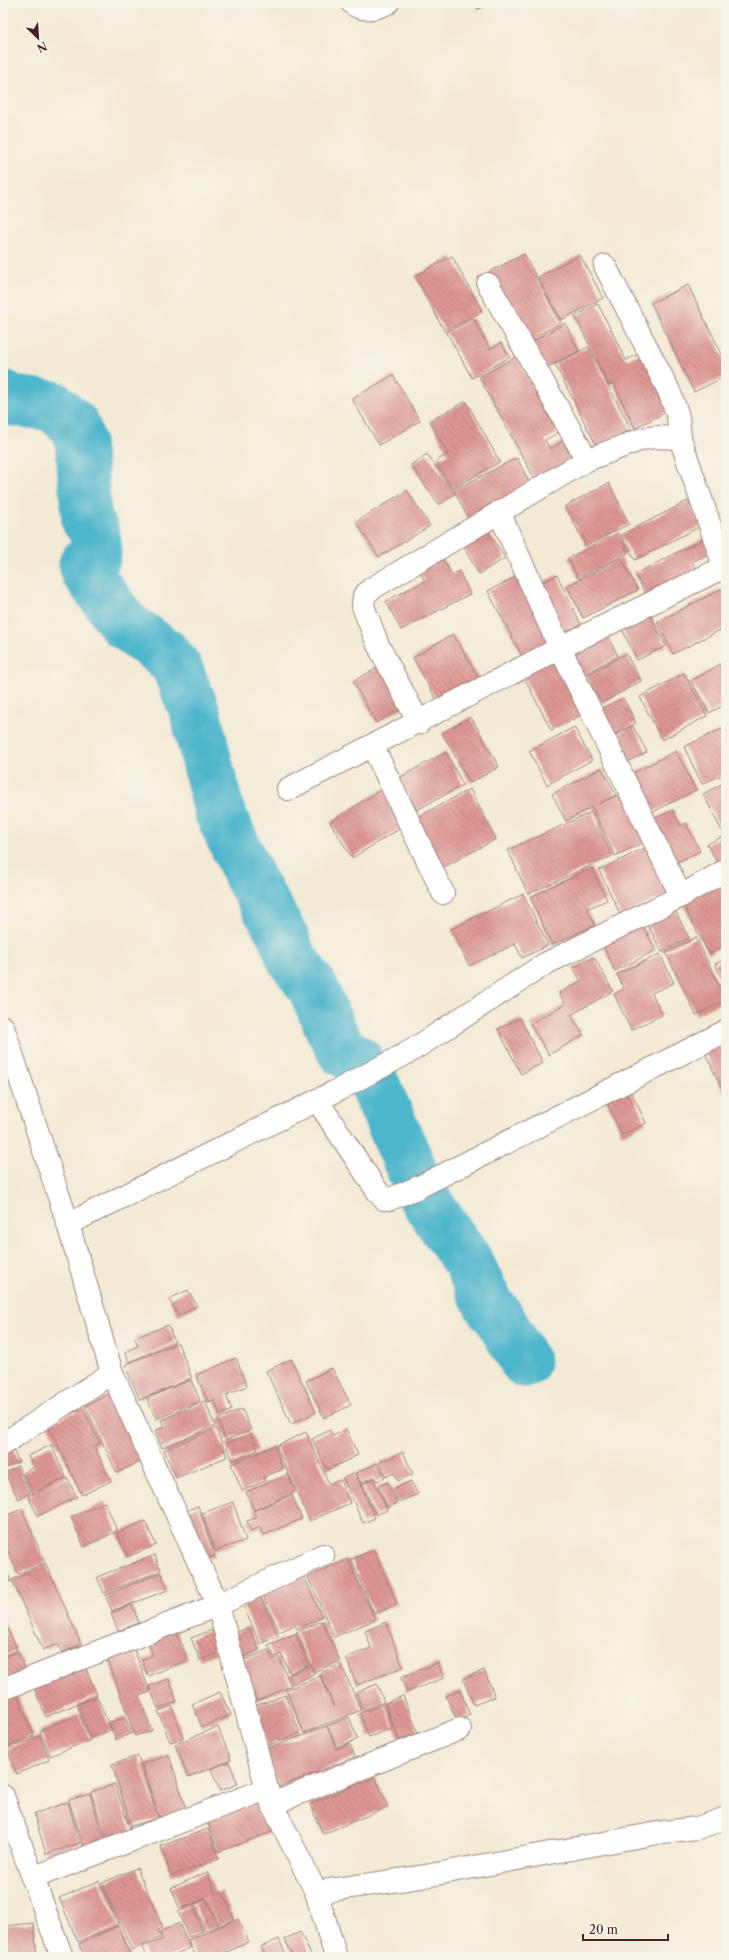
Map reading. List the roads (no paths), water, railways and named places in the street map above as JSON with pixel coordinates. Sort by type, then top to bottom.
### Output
[{"type":"street","points":[[352,3],[356,7],[376,8],[388,3]]},
{"type":"street","points":[[288,789],[373,747],[560,648],[725,570],[680,438],[678,416],[669,391],[605,266]]},
{"type":"street","points":[[488,284],[587,460]]},
{"type":"street","points":[[419,723],[378,645],[363,606],[364,596],[371,589],[587,460],[642,439],[655,437],[680,438]]},
{"type":"street","points":[[499,512],[560,648],[681,896]]},
{"type":"street","points":[[373,747],[443,893]]},
{"type":"street","points":[[68,1224],[340,1089],[411,1051],[545,964],[681,896],[726,870]]},
{"type":"street","points":[[3,1027],[68,1224],[112,1373],[218,1605],[270,1796],[316,1892],[336,1957]]},
{"type":"street","points":[[317,1100],[378,1192],[384,1199],[390,1199],[419,1187],[726,1031]]},
{"type":"street","points":[[3,1444],[112,1373]]},
{"type":"street","points":[[3,1689],[218,1605],[323,1555]]},
{"type":"street","points":[[32,1878],[460,1729]]},
{"type":"street","points":[[3,1796],[9,1829],[32,1878],[62,1957]]},
{"type":"street","points":[[316,1892],[420,1877],[663,1832],[697,1828],[726,1818]]},
{"type":"waterway","points":[[3,395],[14,401],[53,406],[75,426],[80,442],[87,521],[94,533],[96,543],[95,558],[84,564],[86,572],[124,624],[166,654],[177,668],[195,712],[219,811],[250,878],[283,936],[291,957],[313,988],[330,1028],[342,1051],[358,1060],[374,1083],[424,1198],[468,1262],[490,1307],[497,1314],[525,1362]]}]
